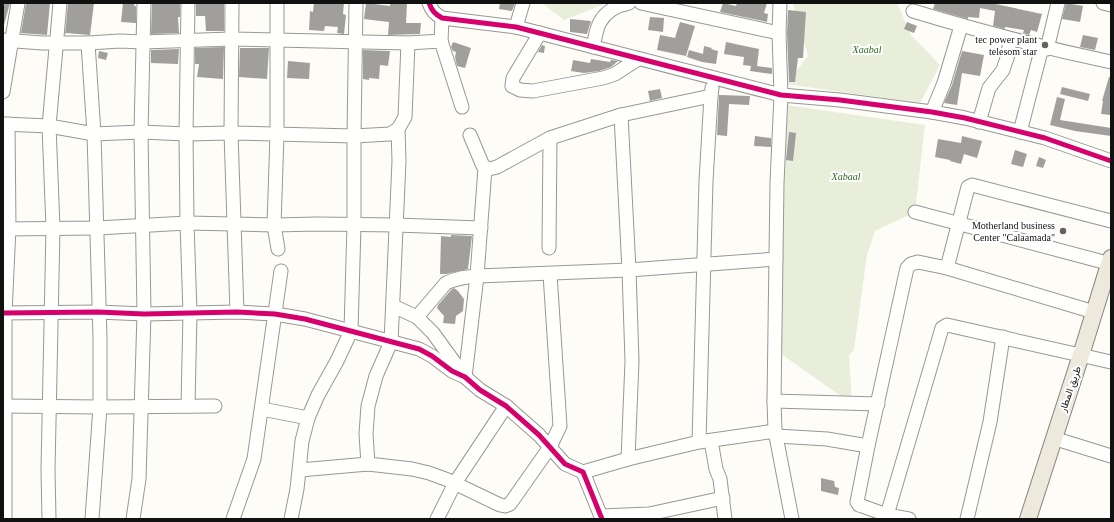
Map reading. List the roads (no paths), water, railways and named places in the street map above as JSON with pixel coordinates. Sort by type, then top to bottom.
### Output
[{"type":"main road","name":"طريق المطار","points":[[1028,519],[1082,355],[1110,262]]},
{"type":"street","points":[[3,92],[8,40],[18,3]]},
{"type":"street","points":[[49,519],[48,470],[53,228],[49,126],[60,3]]},
{"type":"street","points":[[133,519],[139,478],[144,314],[141,132],[144,3]]},
{"type":"street","points":[[188,3],[186,134],[190,313],[188,406]]},
{"type":"street","points":[[232,3],[231,134],[236,312]]},
{"type":"street","points":[[277,3],[277,135],[274,225],[278,249]]},
{"type":"street","points":[[291,519],[300,470],[302,441],[308,418],[318,395],[337,361],[351,331],[354,225],[356,3]]},
{"type":"street","points":[[429,3],[432,10],[442,18],[516,27],[540,32],[638,59],[781,94],[932,112],[979,122],[1045,138],[1111,162]]},
{"type":"street","points":[[516,27],[523,3]]},
{"type":"street","points":[[593,47],[600,22],[609,11],[622,4],[629,3]]},
{"type":"street","points":[[641,3],[779,33]]},
{"type":"street","points":[[780,3],[779,33],[781,94],[777,183],[774,401],[776,433],[792,519]]},
{"type":"street","points":[[1020,132],[1058,3]]},
{"type":"street","points":[[1103,3],[1111,5]]},
{"type":"street","points":[[913,11],[1010,39],[1111,62]]},
{"type":"street","points":[[442,18],[442,41],[462,107]]},
{"type":"street","points":[[932,112],[944,83],[961,26]]},
{"type":"street","points":[[540,32],[513,78],[512,86],[520,90],[533,91],[603,78],[610,76],[638,59]]},
{"type":"street","points":[[8,40],[56,43],[120,41],[143,42],[188,39],[277,39],[408,43],[442,41]]},
{"type":"street","points":[[979,122],[989,88],[1003,70],[1008,55],[1010,39]]},
{"type":"street","points":[[88,43],[94,134],[100,407],[92,519]]},
{"type":"street","points":[[5,519],[5,124],[49,126],[94,134],[141,132],[354,136],[390,134],[398,129],[405,117],[408,43]]},
{"type":"street","points":[[714,78],[711,96],[706,181],[704,264],[705,441],[723,498],[725,519]]},
{"type":"street","points":[[485,168],[497,167],[550,138],[621,115],[711,96]]},
{"type":"street","points":[[621,115],[630,270],[632,361],[628,459]]},
{"type":"street","points":[[368,464],[366,434],[368,406],[376,376],[391,342],[399,160],[398,129]]},
{"type":"street","points":[[465,378],[477,276],[485,168],[470,135]]},
{"type":"street","points":[[549,248],[550,138]]},
{"type":"street","points":[[947,268],[968,187],[972,185],[1111,221]]},
{"type":"street","points":[[915,212],[1110,262]]},
{"type":"street","points":[[6,228],[97,228],[187,223],[396,225],[481,228]]},
{"type":"street","points":[[417,317],[446,283],[452,280],[477,276],[630,270],[776,259]]},
{"type":"street","points":[[909,519],[887,515],[862,506],[857,502],[907,268],[911,264],[918,262],[947,268],[1094,312]]},
{"type":"street","points":[[233,519],[254,459],[281,271]]},
{"type":"street","points":[[300,470],[368,464],[429,473],[505,506],[510,504],[550,447],[558,432],[560,420],[550,274]]},
{"type":"street","points":[[393,306],[417,317],[432,333],[465,378]]},
{"type":"street","points":[[4,313],[98,312],[144,314],[236,312],[275,314],[305,319],[351,331],[419,350],[432,356],[480,390],[506,406],[566,464],[583,472],[628,459],[705,441],[776,433],[868,446]]},
{"type":"street","points":[[887,515],[942,328],[947,325],[1111,362]]},
{"type":"street","points":[[968,519],[990,422],[1003,337]]},
{"type":"street","points":[[774,401],[878,404]]},
{"type":"street","points":[[4,406],[215,406]]},
{"type":"street","points":[[437,519],[455,483],[506,406]]},
{"type":"street","points":[[262,409],[308,418]]},
{"type":"street","points":[[1054,438],[1111,456]]},
{"type":"street","points":[[583,472],[601,517],[649,514],[723,498]]},
{"type":"place","name":"tec power plant telesom star","points":[[1045,45]]},
{"type":"place","name":"Motherland business Center \"Calaamada\"","points":[[1063,231]]},
{"type":"park label","name":"Xaabal","points":[[867,49]]},
{"type":"park label","name":"Xabaal","points":[[846,176]]}]
